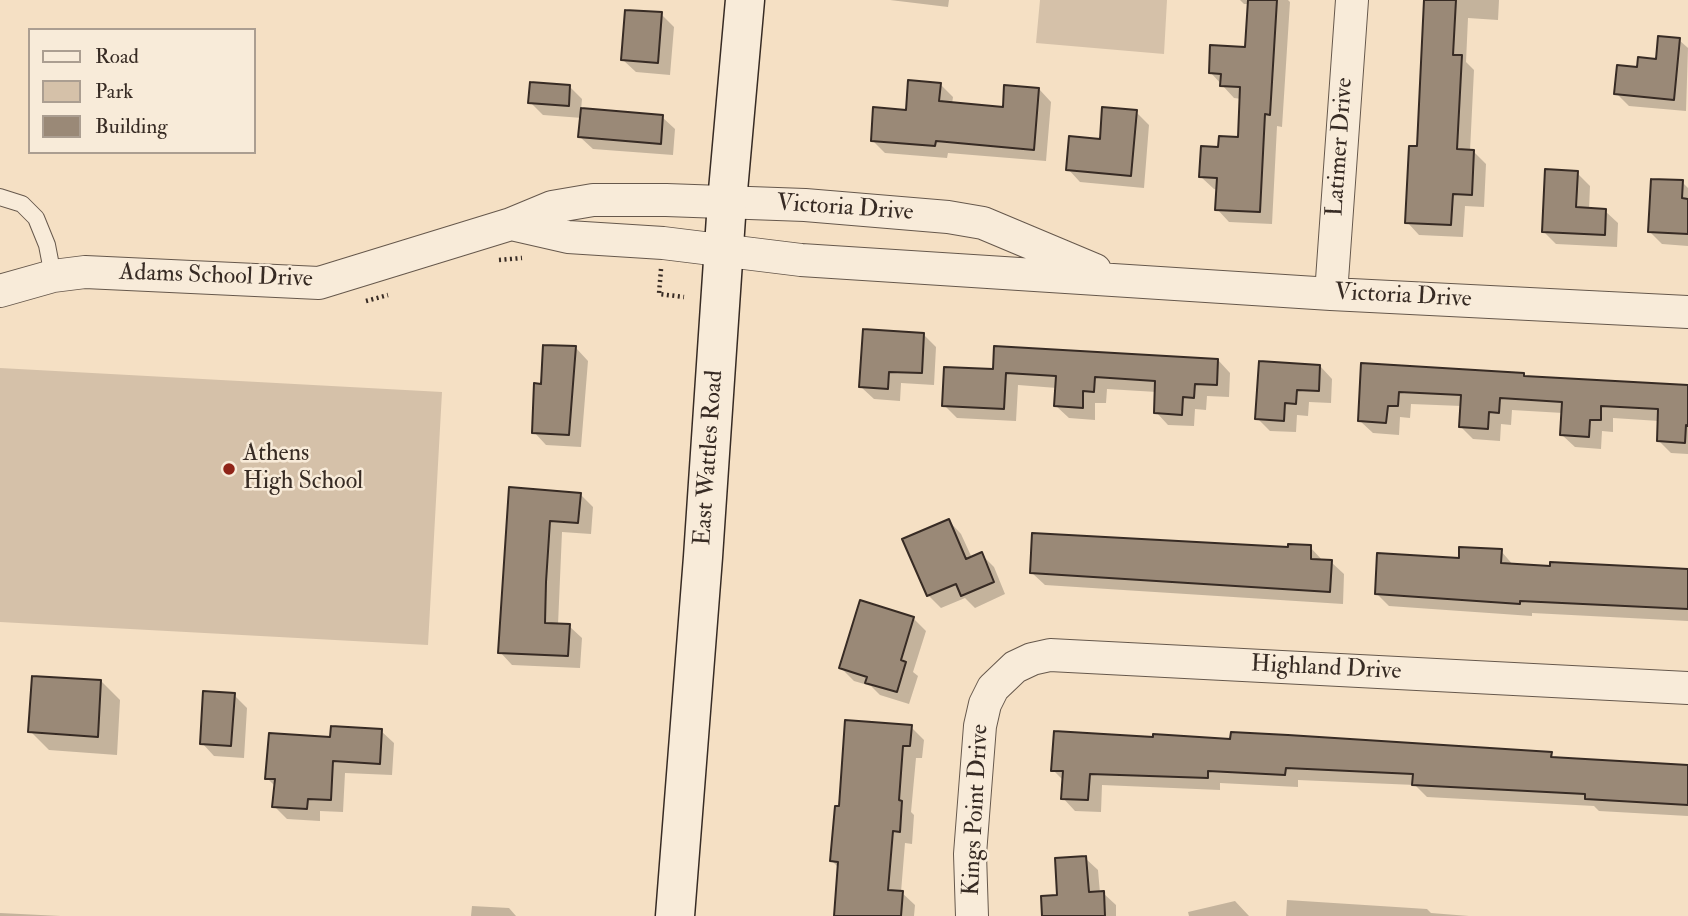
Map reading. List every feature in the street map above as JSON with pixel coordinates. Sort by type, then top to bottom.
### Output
[{"type":"main road","name":"East Wattles Road","points":[[675,916],[727,202],[745,0]]},
{"type":"street","name":"Latimer Drive","points":[[1331,294],[1352,0]]},
{"type":"street","name":"Adams School Drive","points":[[0,291],[53,276],[85,272],[319,283],[511,224],[552,208],[593,200],[727,202]]},
{"type":"street","name":"Victoria Drive","points":[[727,202],[908,213],[983,223],[1119,280]]},
{"type":"street","name":"Adams School Drive","points":[[511,224],[568,237],[663,243],[724,251]]},
{"type":"street","name":"Victoria Drive","points":[[724,251],[801,260],[1331,294],[1688,313]]},
{"type":"street","name":"Highland Drive","points":[[985,705],[993,688],[1015,667],[1050,655],[1688,688]]},
{"type":"street","name":"Kings Point Drive","points":[[972,916],[971,825],[977,745],[985,705]]},
{"type":"lane","points":[[0,197],[22,204],[36,218],[47,246],[53,276]]},
{"type":"path","points":[[661,266],[659,294],[684,296]]},
{"type":"green space","points":[[1040,0],[1167,0],[1164,54],[1036,43]]},
{"type":"green space","points":[[0,368],[442,392],[428,645],[0,622]]},
{"type":"building","points":[[1248,0],[1277,0],[1270,115],[1265,114],[1260,212],[1215,210],[1217,178],[1199,177],[1201,146],[1218,147],[1219,136],[1238,137],[1240,87],[1220,86],[1221,74],[1209,73],[1210,45],[1245,47]]},
{"type":"building","points":[[1424,0],[1456,0],[1453,55],[1462,55],[1457,149],[1474,150],[1472,195],[1453,194],[1451,225],[1405,223],[1409,146],[1417,146]]},
{"type":"building","points":[[625,10],[662,12],[658,63],[621,60]]},
{"type":"building","points":[[1658,36],[1680,38],[1674,100],[1614,94],[1617,65],[1637,67],[1638,57],[1656,59]]},
{"type":"building","points":[[908,80],[941,83],[939,101],[1003,107],[1004,85],[1039,88],[1034,150],[936,141],[935,146],[871,141],[873,107],[906,110]]},
{"type":"building","points":[[530,82],[570,85],[569,106],[528,103]]},
{"type":"building","points":[[1102,107],[1137,110],[1131,176],[1066,170],[1069,136],[1100,139]]},
{"type":"building","points":[[581,108],[663,115],[661,144],[578,137]]},
{"type":"building","points":[[1545,169],[1578,171],[1576,207],[1606,209],[1605,235],[1542,232]]},
{"type":"building","points":[[1651,179],[1683,180],[1682,198],[1688,199],[1688,234],[1648,232]]},
{"type":"building","points":[[863,329],[924,333],[922,373],[889,372],[888,389],[859,387]]},
{"type":"building","points":[[543,345],[576,346],[569,435],[532,433],[534,383],[541,384]]},
{"type":"building","points":[[994,346],[1218,359],[1217,385],[1195,384],[1194,398],[1183,397],[1182,415],[1154,413],[1155,381],[1095,377],[1094,392],[1083,391],[1083,408],[1054,406],[1056,376],[1006,373],[1004,409],[942,406],[944,367],[993,369]]},
{"type":"building","points":[[1259,361],[1320,365],[1319,391],[1297,390],[1296,404],[1285,403],[1284,421],[1255,419]]},
{"type":"building","points":[[1361,363],[1688,385],[1688,426],[1686,425],[1685,443],[1657,441],[1658,409],[1601,406],[1601,420],[1590,420],[1589,437],[1560,435],[1562,402],[1500,398],[1499,413],[1489,412],[1488,429],[1459,427],[1461,395],[1399,392],[1398,406],[1388,406],[1386,423],[1358,421]]},
{"type":"building","points":[[509,487],[581,493],[578,523],[550,521],[545,623],[570,624],[568,656],[498,653]]},
{"type":"building","points":[[949,519],[966,559],[982,552],[994,582],[961,596],[956,584],[927,596],[902,539]]},
{"type":"building","points":[[1032,533],[1288,547],[1288,544],[1311,545],[1311,559],[1332,560],[1330,592],[1030,573]]},
{"type":"building","points":[[1459,547],[1502,549],[1501,563],[1550,566],[1550,562],[1688,569],[1688,609],[1520,601],[1520,604],[1375,594],[1377,553],[1459,558]]},
{"type":"building","points":[[860,600],[914,617],[901,660],[906,662],[897,692],[865,683],[867,677],[839,668]]},
{"type":"building","points":[[32,676],[101,680],[98,737],[28,732]]},
{"type":"building","points":[[203,691],[235,693],[231,746],[200,744]]},
{"type":"building","points":[[845,720],[912,725],[910,746],[903,746],[899,800],[902,801],[900,832],[893,831],[888,890],[903,891],[901,916],[834,916],[838,862],[830,861],[835,806],[839,806]]},
{"type":"building","points":[[331,726],[382,729],[380,764],[333,761],[331,800],[308,799],[307,809],[272,807],[275,779],[265,779],[269,733],[330,737]]},
{"type":"building","points":[[1054,731],[1230,739],[1231,732],[1288,735],[1552,752],[1551,757],[1688,765],[1688,805],[1585,799],[1585,794],[1412,785],[1413,774],[1286,768],[1285,775],[1208,771],[1208,778],[1090,774],[1088,800],[1061,799],[1063,771],[1051,771]]},
{"type":"building","points":[[1086,856],[1089,892],[1104,891],[1105,916],[1042,916],[1041,896],[1057,895],[1055,858]]},
{"type":"place","name":"Athens High School","points":[[229,469]]}]
